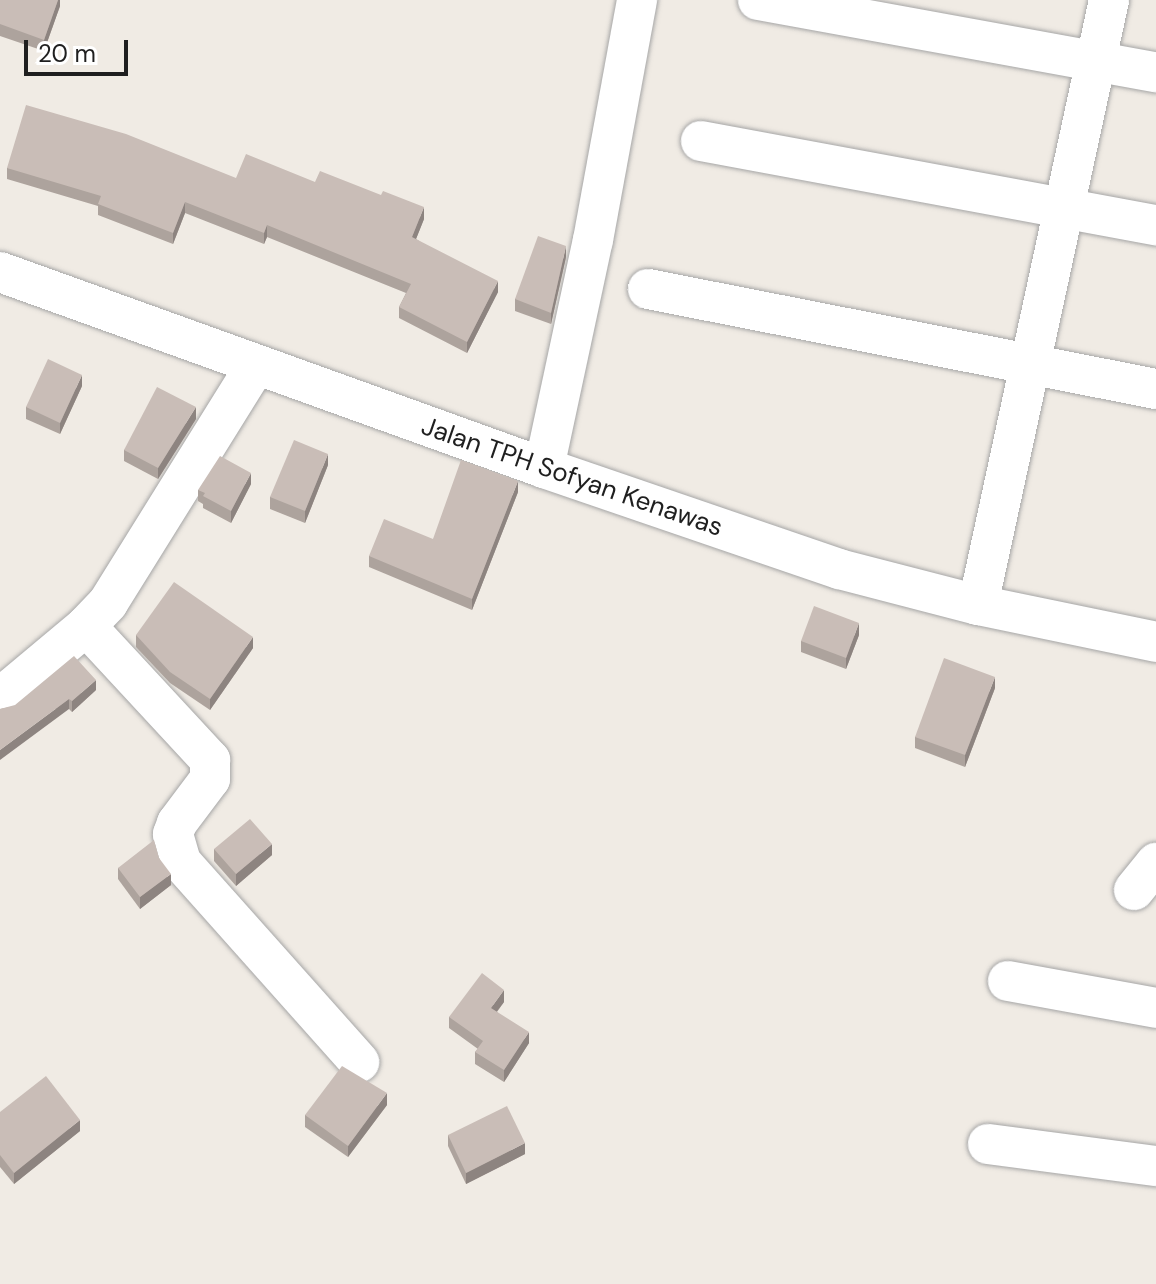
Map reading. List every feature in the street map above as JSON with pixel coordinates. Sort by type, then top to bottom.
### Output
[{"type":"street","points":[[544,468],[593,240],[637,0]]},
{"type":"street","points":[[758,0],[857,9],[1156,72]]},
{"type":"street","points":[[978,605],[1109,0]]},
{"type":"street","points":[[701,141],[1156,225]]},
{"type":"street","name":"Jalan TPH Sofyan Kenawas","points":[[0,272],[544,468],[839,569],[978,605],[1156,642]]},
{"type":"street","points":[[648,289],[1156,389]]},
{"type":"street","points":[[0,698],[86,626],[108,603],[256,365]]},
{"type":"street","points":[[86,626],[210,760],[210,779],[177,823],[173,834],[181,862],[359,1062]]},
{"type":"street","points":[[1008,981],[1156,1008]]},
{"type":"street","points":[[988,1144],[1156,1166]]},
{"type":"building","points":[[0,0],[58,0],[44,40],[0,24]]},
{"type":"building","points":[[26,105],[126,134],[236,178],[246,154],[315,182],[320,171],[381,195],[383,191],[424,207],[412,237],[498,281],[467,342],[399,307],[411,284],[267,225],[264,233],[185,202],[173,233],[98,204],[101,196],[7,168]]},
{"type":"building","points":[[538,236],[566,246],[551,313],[515,299]]},
{"type":"building","points":[[48,359],[82,375],[60,423],[26,407]]},
{"type":"building","points":[[157,387],[196,407],[158,468],[124,450]]},
{"type":"building","points":[[294,440],[328,454],[305,511],[270,497]]},
{"type":"building","points":[[220,456],[251,473],[231,511],[198,490]]},
{"type":"building","points":[[461,460],[518,481],[472,599],[369,556],[384,519],[433,539]]},
{"type":"building","points":[[174,582],[253,637],[210,699],[170,672],[136,635]]},
{"type":"building","points":[[814,606],[859,623],[846,658],[801,641]]},
{"type":"building","points":[[74,656],[96,680],[72,701],[69,699],[0,750],[0,709],[15,705]]},
{"type":"building","points":[[944,658],[995,677],[965,755],[915,737]]},
{"type":"building","points":[[250,819],[272,844],[236,874],[214,849]]},
{"type":"building","points":[[154,840],[159,858],[171,874],[140,897],[118,868]]},
{"type":"building","points":[[482,973],[504,990],[491,1008],[529,1032],[504,1070],[475,1052],[483,1041],[449,1017]]},
{"type":"building","points":[[342,1066],[387,1093],[348,1146],[305,1115]]},
{"type":"building","points":[[46,1076],[80,1120],[14,1173],[0,1155],[0,1112]]},
{"type":"building","points":[[507,1106],[525,1143],[466,1173],[448,1135]]}]
